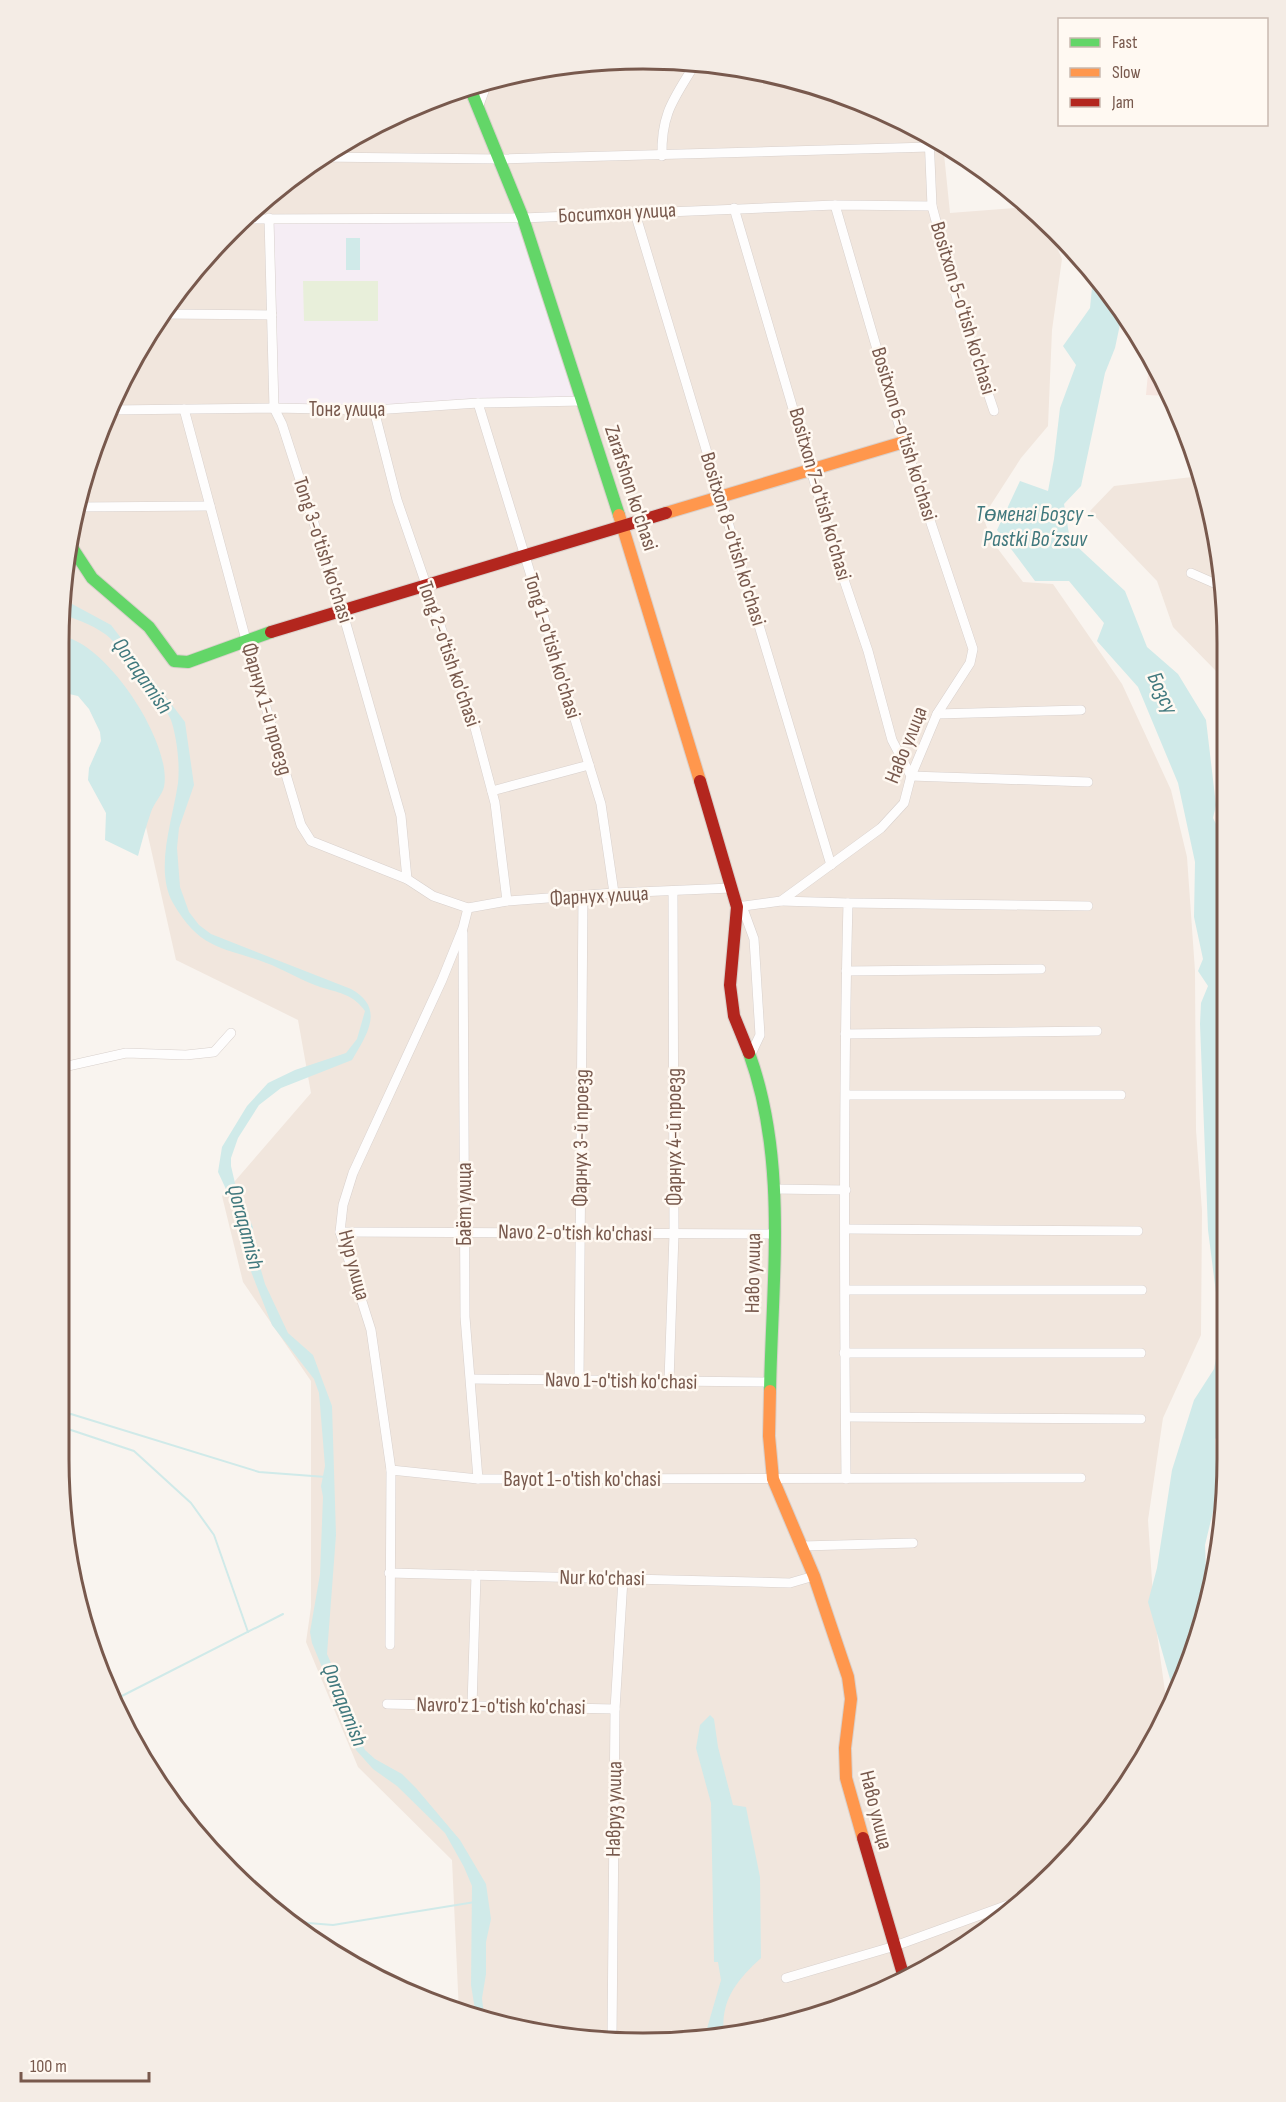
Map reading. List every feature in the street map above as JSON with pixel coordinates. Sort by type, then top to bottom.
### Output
[{"type":"street","points":[[662,156],[661,132],[670,103],[690,71]]},
{"type":"street","points":[[478,108],[484,92]]},
{"type":"street","name":"Zarafshon ko'chasi","points":[[473,95],[523,218],[583,401],[681,709],[731,888],[739,907]]},
{"type":"street","points":[[338,157],[500,159],[930,147],[932,206]]},
{"type":"street","name":"Боситхон улица","points":[[257,218],[523,218],[835,205],[932,206]]},
{"type":"street","name":"Bositxon 6-o'tish ko'chasi","points":[[835,205],[904,442],[973,649],[970,663]]},
{"type":"street","name":"Bositxon 5-o'tish ko'chasi","points":[[932,206],[960,310],[994,411]]},
{"type":"street","name":"Bositxon 7-o'tish ko'chasi","points":[[735,208],[892,740],[911,776]]},
{"type":"street","name":"Bositxon 8-o'tish ko'chasi","points":[[635,213],[831,865]]},
{"type":"street","name":"Tong 3-o'tish ko'chasi","points":[[269,218],[274,408],[282,424],[342,610],[401,816],[407,879]]},
{"type":"street","points":[[173,314],[272,315]]},
{"type":"street","name":"Тонг улица","points":[[119,410],[274,408],[374,410],[478,403],[583,401]]},
{"type":"street","name":"Tong 1-o'tish ko'chasi","points":[[478,403],[590,765],[600,804],[614,893]]},
{"type":"street","name":"Фарнух 1-й проезд","points":[[184,409],[246,640],[301,825],[311,841],[407,879],[433,896],[468,908]]},
{"type":"street","name":"Tong 2-o'tish ko'chasi","points":[[374,410],[398,500],[474,724],[492,791],[507,901]]},
{"type":"street","points":[[76,554],[92,578],[149,627],[174,661],[188,662],[246,640],[342,610],[904,442]]},
{"type":"street","points":[[86,507],[210,506]]},
{"type":"street","points":[[1191,573],[1214,583]]},
{"type":"street","name":"Наво улица","points":[[902,1971],[865,1850],[846,1778],[845,1748],[851,1699],[850,1688],[814,1576],[773,1479],[770,1436],[774,1190],[772,1154],[762,1098],[750,1056],[734,1016],[730,985],[739,907],[781,901],[881,828],[904,803],[911,776],[937,714],[970,663]]},
{"type":"street","points":[[937,714],[1081,710]]},
{"type":"street","points":[[492,791],[590,765]]},
{"type":"street","points":[[911,776],[1088,782]]},
{"type":"street","name":"Фарнух улица","points":[[468,908],[507,901],[731,888]]},
{"type":"street","name":"Фарнух 4-й проезд","points":[[669,1381],[674,1234],[673,892]]},
{"type":"street","name":"Фарнух 3-й проезд","points":[[579,1380],[583,896]]},
{"type":"street","points":[[781,901],[1088,906]]},
{"type":"street","points":[[846,1479],[845,1034],[848,903]]},
{"type":"street","points":[[739,907],[754,939],[760,1035],[750,1056]]},
{"type":"street","name":"Нур улица","points":[[390,1645],[391,1470],[371,1330],[340,1232],[343,1205],[353,1173],[442,980],[463,928],[468,908]]},
{"type":"street","name":"Баёт улица","points":[[463,928],[465,1317],[478,1479]]},
{"type":"street","points":[[846,971],[1041,969]]},
{"type":"street","points":[[845,1034],[1097,1031]]},
{"type":"street","points":[[69,1066],[126,1053],[186,1055],[214,1052],[231,1033]]},
{"type":"street","points":[[846,1095],[1121,1095]]},
{"type":"street","points":[[774,1190],[846,1190]]},
{"type":"street","points":[[846,1229],[1138,1231]]},
{"type":"street","name":"Navo 2-o'tish ko'chasi","points":[[340,1232],[773,1234]]},
{"type":"street","points":[[846,1290],[1142,1290]]},
{"type":"street","points":[[844,1353],[1141,1353]]},
{"type":"street","name":"Navo 1-o'tish ko'chasi","points":[[471,1379],[770,1382]]},
{"type":"street","points":[[846,1417],[1141,1419]]},
{"type":"street","name":"Bayot 1-o'tish ko'chasi","points":[[391,1470],[478,1479],[1081,1478]]},
{"type":"street","points":[[802,1546],[913,1543]]},
{"type":"street","name":"Nur ko'chasi","points":[[389,1573],[790,1583],[814,1576]]},
{"type":"street","points":[[472,1706],[476,1575]]},
{"type":"street","name":"Навруз улица","points":[[612,2032],[615,1709],[623,1579]]},
{"type":"street","name":"Navro'z 1-o'tish ko'chasi","points":[[387,1704],[615,1709]]},
{"type":"street","points":[[786,1978],[895,1946],[1003,1905]]},
{"type":"shaded area","points":[[605,70],[681,70],[755,80],[828,99],[897,128],[930,146],[944,155],[950,213],[1017,208],[1055,244],[1062,259],[1052,330],[1048,426],[1021,458],[983,517],[992,541],[1023,582],[1053,584],[1122,684],[1171,790],[1187,857],[1195,971],[1196,1130],[1202,1211],[1201,1335],[1163,1418],[1148,1520],[1154,1612],[1166,1696],[1140,1746],[1120,1778],[1075,1837],[1021,1891],[962,1936],[897,1974],[828,2003],[755,2022],[718,2028],[681,2032],[605,2032],[531,2022],[459,2003],[452,1860],[358,1767],[306,1642],[311,1607],[311,1381],[243,1282],[222,1196],[311,1093],[298,1020],[176,960],[121,716],[69,652],[69,643],[70,605],[80,531],[99,458],[128,389],[166,324],[211,265],[237,237],[265,211],[324,166],[389,128],[458,99],[531,80],[568,74]]},
{"type":"shaded area","points":[[269,218],[523,218],[583,401],[374,410],[274,408]]},
{"type":"shaded area","points":[[1148,371],[1161,396],[1146,395]]},
{"type":"shaded area","points":[[1192,477],[1206,531],[1212,568],[1216,605],[1217,672],[1173,627],[1157,581],[1090,511],[1114,486]]},
{"type":"green space","points":[[303,281],[378,281],[378,321],[304,321]]},
{"type":"water","points":[[346,238],[360,238],[360,270],[346,270]]},
{"type":"water","name":"Төменгі Бозсу - Pastki Boʻzsuv","points":[[1092,287],[1120,324],[1115,348],[1105,373],[1081,486],[1064,504],[1070,540],[1125,591],[1147,647],[1178,674],[1206,720],[1216,805],[1213,818],[1217,826],[1217,1301],[1208,1230],[1200,1024],[1201,1003],[1208,986],[1198,971],[1203,959],[1194,917],[1195,862],[1178,783],[1138,687],[1097,641],[1104,623],[1069,581],[1035,581],[997,530],[1020,481],[1048,491],[1060,408],[1076,365],[1063,346],[1090,308]]},
{"type":"water","name":"Qoraqamish","points":[[70,603],[111,625],[185,722],[194,785],[179,828],[177,848],[180,887],[189,912],[199,925],[211,934],[351,989],[368,1004],[370,1022],[368,1031],[352,1060],[281,1088],[259,1105],[238,1138],[231,1158],[231,1166],[238,1196],[253,1227],[253,1242],[265,1284],[288,1333],[313,1355],[332,1406],[336,1535],[327,1654],[344,1693],[353,1725],[365,1750],[375,1759],[402,1774],[416,1788],[460,1840],[486,1884],[491,1919],[486,1942],[483,2010],[475,2008],[471,1985],[472,1886],[464,1867],[445,1833],[397,1786],[373,1769],[356,1750],[312,1643],[310,1632],[320,1574],[323,1497],[321,1486],[325,1466],[319,1393],[314,1379],[272,1325],[241,1246],[238,1215],[218,1172],[222,1147],[247,1106],[268,1083],[295,1070],[346,1053],[357,1039],[365,1011],[357,1002],[339,992],[315,985],[261,961],[207,941],[184,920],[173,903],[165,875],[166,844],[179,776],[171,720],[160,701],[121,649],[105,634],[70,617]]},
{"type":"water","points":[[69,639],[78,642],[96,655],[115,674],[132,696],[158,745],[164,768],[164,787],[151,812],[138,856],[105,840],[106,813],[88,780],[89,768],[101,741],[100,732],[89,709],[78,696],[69,694]]},
{"type":"water","name":"Төменгі Бозсу - Pastki Boʻzsuv","points":[[1217,1353],[1216,1501],[1205,1545],[1206,1571],[1197,1608],[1187,1644],[1171,1683],[1148,1602],[1157,1568],[1172,1470],[1194,1400],[1214,1369]]},
{"type":"water","points":[[710,1715],[714,1719],[718,1747],[733,1805],[746,1807],[760,1877],[761,1958],[744,1975],[731,1993],[724,2013],[723,2027],[707,2029],[721,1980],[718,1962],[714,1962],[711,1803],[696,1748],[700,1725]]},
{"type":"waterway","points":[[69,1414],[259,1472],[326,1477]]},
{"type":"waterway","points":[[69,1429],[134,1451],[191,1503],[214,1535],[248,1632]]},
{"type":"waterway","points":[[121,1697],[283,1614]]},
{"type":"waterway","points":[[305,1922],[333,1925],[475,1902]]},
{"type":"traffic: fast","points":[[473,95],[523,218],[619,515]]},
{"type":"traffic: fast","points":[[76,554],[92,578],[149,627],[174,661],[188,662],[271,632]]},
{"type":"traffic: fast","points":[[749,1053],[761,1094],[769,1135],[773,1177],[775,1263],[770,1391]]},
{"type":"traffic: slow","points":[[666,513],[904,442]]},
{"type":"traffic: slow","points":[[619,515],[700,781]]},
{"type":"traffic: slow","points":[[770,1391],[769,1436],[773,1479],[814,1576],[848,1677],[851,1699],[845,1748],[846,1778],[863,1838]]},
{"type":"traffic: jam","points":[[271,632],[666,513]]},
{"type":"traffic: jam","points":[[700,781],[737,907],[730,985],[734,1016],[749,1053]]},
{"type":"traffic: jam","points":[[863,1838],[902,1971]]},
{"type":"water label","name":"Бозсу","points":[[1162,693]]}]
